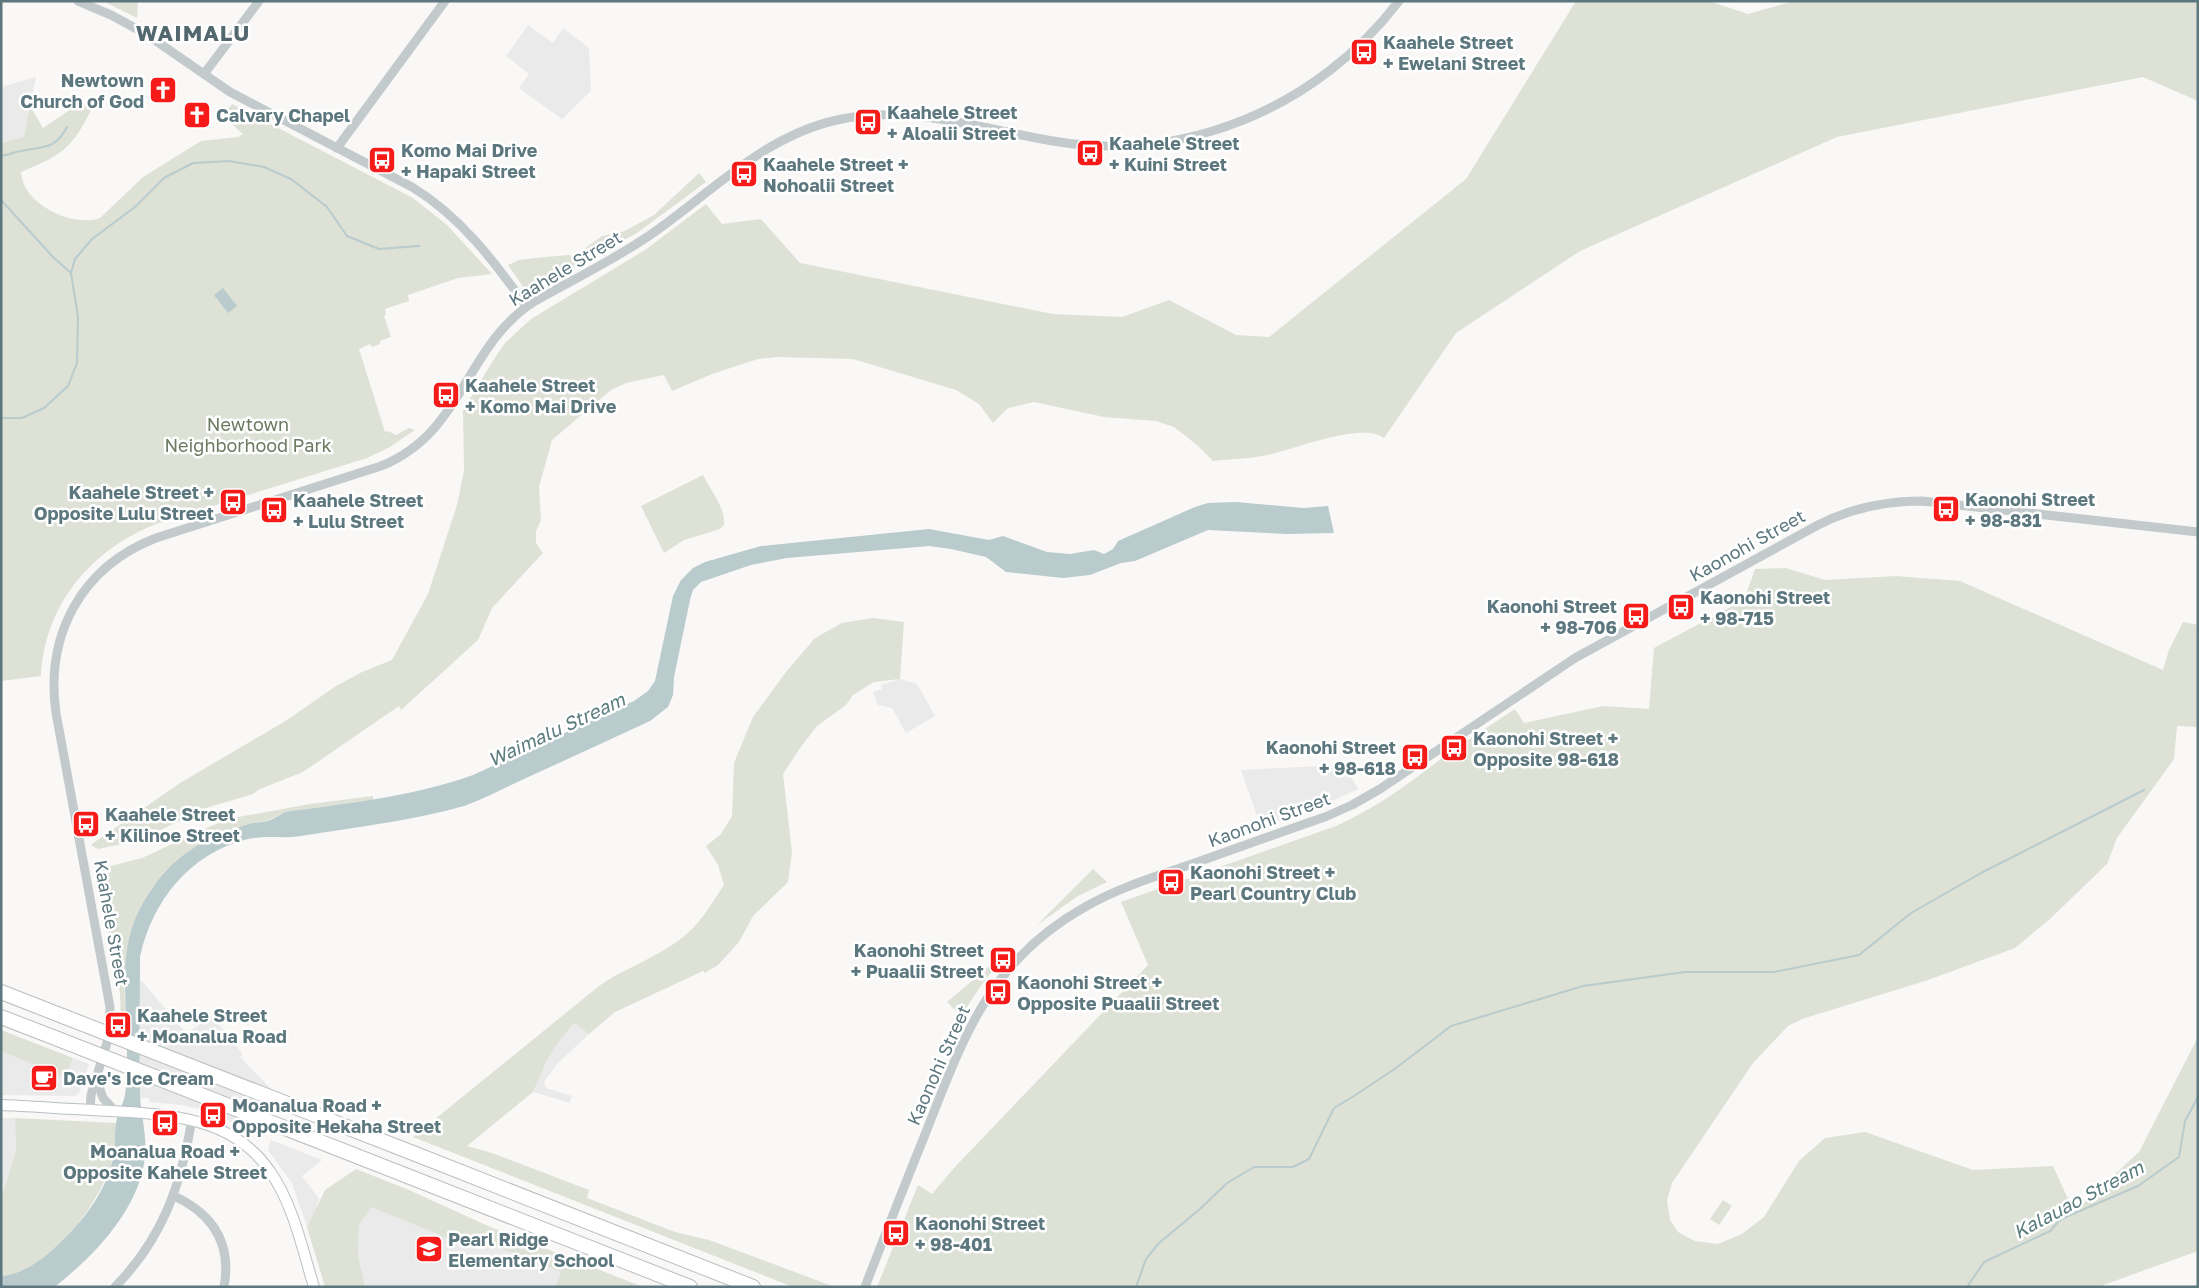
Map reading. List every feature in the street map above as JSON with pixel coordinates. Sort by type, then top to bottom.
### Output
[{"type":"highway","points":[[1,992],[753,1287]]},
{"type":"highway","points":[[1,1017],[690,1287]]},
{"type":"main road","points":[[1,1105],[146,1114],[192,1119],[216,1127],[238,1139],[253,1151],[269,1169],[279,1187],[291,1216],[314,1287]]},
{"type":"street","points":[[78,1],[111,15],[146,34],[230,92],[412,187],[445,210],[492,259],[526,306]]},
{"type":"street","points":[[204,74],[259,1]]},
{"type":"street","points":[[338,148],[445,1]]},
{"type":"street","name":"Kaahele Street","points":[[90,1110],[91,1095],[109,1036],[110,1002],[53,690],[58,646],[64,625],[88,586],[105,568],[145,542],[381,466],[404,455],[426,437],[445,417],[490,342],[526,306],[646,238],[766,149],[817,126],[855,117],[906,114],[1081,145],[1140,145],[1188,138],[1247,120],[1303,90],[1354,52],[1378,28],[1399,1]]},
{"type":"street","name":"Kaonohi Street","points":[[865,1287],[953,1063],[972,1021],[1000,980],[1031,946],[1060,922],[1085,906],[1122,888],[1325,817],[1359,802],[1575,658],[1818,525],[1848,512],[1879,504],[1922,501],[2198,532]]},
{"type":"street","points":[[96,1078],[103,1098],[116,1112]]},
{"type":"street","points":[[115,1287],[150,1244],[174,1196],[192,1119]]},
{"type":"street","points":[[174,1196],[203,1213],[217,1232],[226,1262],[224,1287]]},
{"type":"shaded area","points":[[528,25],[553,43],[563,28],[589,48],[591,91],[562,119],[519,88],[529,74],[506,56]]},
{"type":"shaded area","points":[[36,77],[24,137],[1,143],[1,87]]},
{"type":"shaded area","points":[[223,288],[237,306],[228,313],[214,295]]},
{"type":"shaded area","points":[[1236,502],[1303,508],[1328,506],[1334,533],[1287,534],[1208,530],[1135,561],[1121,563],[1090,575],[1063,578],[1006,572],[986,557],[929,546],[787,558],[751,565],[701,582],[693,590],[674,677],[673,695],[668,707],[650,721],[464,806],[404,820],[301,836],[248,839],[208,855],[177,882],[164,899],[146,936],[140,957],[140,1095],[145,1133],[145,1156],[135,1194],[114,1228],[101,1244],[57,1285],[54,1287],[1,1287],[1,1276],[10,1275],[34,1264],[71,1232],[94,1203],[106,1181],[114,1154],[115,1128],[126,1087],[125,971],[129,938],[141,907],[151,890],[170,867],[192,849],[218,835],[248,824],[268,821],[285,812],[403,794],[450,783],[473,775],[634,701],[648,691],[655,681],[673,596],[681,580],[693,568],[705,562],[761,546],[929,529],[989,540],[1003,536],[1047,552],[1070,554],[1094,550],[1104,554],[1113,549],[1118,541],[1195,507],[1208,503]]},
{"type":"shaded area","points":[[900,679],[917,684],[935,716],[906,733],[892,708],[878,705],[873,692],[882,689],[881,685]]},
{"type":"shaded area","points":[[1345,765],[1358,789],[1326,804],[1261,827],[1241,770]]},
{"type":"shaded area","points":[[140,979],[187,1034],[211,1015],[243,1054],[240,1057],[279,1097],[278,1105],[257,1130],[247,1131],[228,1120],[200,1109],[149,1102],[149,1098],[140,1098]]},
{"type":"shaded area","points":[[574,1023],[589,1034],[557,1064],[544,1082],[546,1088],[572,1096],[570,1103],[533,1092],[546,1062],[557,1044]]},
{"type":"shaded area","points":[[1,1051],[64,1076],[73,1058],[89,1064],[79,1093],[75,1096],[1,1095]]},
{"type":"shaded area","points":[[1,1118],[15,1118],[16,1151],[1,1199]]},
{"type":"shaded area","points":[[271,1140],[322,1160],[302,1176],[319,1199],[307,1227],[292,1183],[268,1150]]},
{"type":"shaded area","name":"Pearl Ridge Elementary School","points":[[371,1207],[460,1242],[464,1234],[561,1272],[555,1287],[365,1287],[358,1255],[359,1225]]},
{"type":"green space","points":[[103,1],[138,1],[137,18]]},
{"type":"green space","points":[[1576,1],[1708,1],[1748,14],[1794,1],[2198,1],[2198,101],[2143,77],[1837,137],[1580,251],[1456,333],[1384,438],[1374,434],[1344,435],[1261,456],[1213,461],[1197,445],[1174,427],[1156,421],[1104,417],[1034,402],[1008,408],[993,423],[979,404],[956,390],[853,359],[777,357],[758,359],[712,374],[672,391],[664,375],[626,383],[611,390],[552,440],[539,487],[541,520],[536,531],[536,543],[543,553],[492,608],[478,640],[401,710],[399,706],[303,772],[260,789],[253,794],[209,807],[137,841],[98,849],[92,846],[92,844],[180,783],[287,720],[336,686],[362,672],[392,660],[428,594],[457,505],[464,471],[463,410],[496,356],[505,343],[531,319],[645,250],[706,204],[722,224],[761,219],[800,263],[1053,314],[1122,317],[1169,300],[1236,335],[1269,337],[1466,179]]},
{"type":"green space","name":"Newtown Neighborhood Park","points":[[80,103],[92,108],[72,142],[47,161],[21,172],[24,184],[30,194],[51,211],[63,216],[76,220],[100,218],[143,177],[201,141],[238,137],[243,134],[223,116],[232,104],[413,198],[446,224],[492,274],[458,278],[408,295],[409,301],[385,309],[386,315],[384,316],[391,337],[380,341],[380,344],[372,347],[370,344],[359,349],[385,432],[388,431],[396,435],[409,428],[415,430],[390,447],[367,458],[156,524],[133,535],[111,549],[92,565],[62,603],[44,650],[41,676],[1,681],[1,143],[24,137],[30,106],[43,128]]},
{"type":"green space","points":[[699,173],[706,182],[637,233],[531,290],[524,288],[508,265],[519,260],[535,258],[569,255],[577,258],[583,257],[587,247],[602,236],[625,231],[654,215]]},
{"type":"green space","points":[[703,475],[723,512],[724,525],[720,529],[684,540],[664,553],[641,506]]},
{"type":"green space","points":[[1786,568],[1825,580],[1896,576],[1960,581],[2163,670],[2169,650],[2183,622],[2198,625],[2198,727],[2177,726],[2174,759],[2117,838],[2107,864],[2051,918],[2015,948],[1928,980],[1802,1019],[1788,1026],[1753,1063],[1672,1183],[1667,1200],[1670,1220],[1678,1232],[1695,1241],[1718,1244],[1742,1234],[1764,1217],[1799,1161],[1825,1138],[1865,1132],[1973,1170],[2053,1166],[2074,1212],[2139,1152],[2198,1037],[2198,1251],[2098,1287],[877,1287],[918,1185],[932,1194],[954,1168],[1148,965],[1121,902],[1351,819],[1392,794],[1515,709],[1524,723],[1603,706],[1649,709],[1654,648],[1744,600],[1755,569]]},
{"type":"green space","points":[[873,618],[904,622],[900,679],[874,682],[853,695],[846,705],[817,726],[783,774],[792,852],[788,882],[753,916],[739,942],[718,965],[705,973],[703,971],[615,1012],[589,1034],[574,1023],[557,1044],[546,1062],[533,1092],[467,1146],[492,1153],[589,1190],[587,1198],[675,1232],[709,1240],[835,1287],[793,1287],[413,1137],[599,986],[661,952],[685,936],[695,926],[724,885],[718,865],[706,846],[721,834],[732,816],[734,763],[753,717],[786,672],[815,638],[842,623]]},
{"type":"green space","points":[[373,796],[373,800],[285,812],[267,821],[225,831],[203,842],[166,870],[151,889],[140,908],[124,979],[126,1024],[121,1022],[120,993],[98,877],[99,869],[142,858],[211,826],[233,818],[310,804]]},
{"type":"green space","points":[[1093,869],[1107,882],[1078,896],[1037,925]]},
{"type":"green space","points":[[1013,946],[984,981],[961,1016],[947,1002]]},
{"type":"green space","points":[[1,1030],[73,1058],[64,1077],[1,1051]]},
{"type":"green space","points":[[15,1118],[116,1123],[115,1144],[113,1160],[104,1182],[83,1218],[69,1235],[37,1263],[19,1272],[1,1276],[1,1199],[16,1151]]},
{"type":"green space","points":[[356,1169],[409,1190],[488,1226],[643,1287],[555,1287],[561,1272],[464,1234],[460,1243],[371,1207],[359,1225],[358,1255],[365,1287],[325,1287],[307,1227],[325,1190]]},
{"type":"green space","points":[[1723,1200],[1732,1206],[1719,1225],[1710,1219]]},
{"type":"waterway","points":[[1,156],[48,146],[58,140],[67,127]]},
{"type":"waterway","points":[[1,418],[22,418],[44,408],[68,386],[77,363],[78,317],[71,273],[75,259],[92,239],[135,207],[164,178],[193,163],[229,161],[264,167],[291,179],[327,207],[347,236],[379,249],[419,246]]},
{"type":"waterway","points":[[1,200],[53,257],[71,273]]},
{"type":"waterway","points":[[1136,1287],[1146,1259],[1159,1243],[1200,1209],[1227,1183],[1254,1167],[1293,1167],[1309,1159],[1334,1108],[1396,1068],[1451,1026],[1583,986],[1685,972],[1774,972],[1859,955],[1911,913],[1981,873],[2144,790]]},
{"type":"waterway","name":"Kalauao Stream","points":[[1967,1287],[1984,1262],[2050,1231],[2061,1219],[2138,1186],[2179,1157],[2185,1121],[2198,1097]]},
{"type":"place","name":"Kaahele Street + Ewelani Street","points":[[1364,52]]},
{"type":"place","name":"Newtown Church of God","points":[[163,90]]},
{"type":"place","name":"Calvary Chapel","points":[[197,115]]},
{"type":"place","name":"Kaahele Street + Aloalii Street","points":[[868,122]]},
{"type":"place","name":"Kaahele Street + Kuini Street","points":[[1090,153]]},
{"type":"place","name":"Komo Mai Drive + Hapaki Street","points":[[382,160]]},
{"type":"place","name":"Kaahele Street + Nohoalii Street","points":[[744,174]]},
{"type":"place","name":"Kaahele Street + Komo Mai Drive","points":[[446,395]]},
{"type":"place","name":"Kaahele Street + Opposite Lulu Street","points":[[233,502]]},
{"type":"place","name":"Kaonohi Street + 98-831","points":[[1946,509]]},
{"type":"place","name":"Kaahele Street + Lulu Street","points":[[274,510]]},
{"type":"place","name":"Kaonohi Street + 98-715","points":[[1681,607]]},
{"type":"place","name":"Kaonohi Street + 98-706","points":[[1636,616]]},
{"type":"place","name":"Kaonohi Street + Opposite 98-618","points":[[1454,748]]},
{"type":"place","name":"Kaonohi Street + 98-618","points":[[1415,757]]},
{"type":"place","name":"Kaahele Street + Kilinoe Street","points":[[86,824]]},
{"type":"place","name":"Kaonohi Street + Pearl Country Club","points":[[1171,882]]},
{"type":"place","name":"Kaonohi Street + Puaalii Street","points":[[1003,960]]},
{"type":"place","name":"Kaonohi Street + Opposite Puaalii Street","points":[[998,992]]},
{"type":"place","name":"Kaahele Street + Moanalua Road","points":[[118,1025]]},
{"type":"place","name":"Dave's Ice Cream","points":[[44,1078]]},
{"type":"place","name":"Moanalua Road + Opposite Hekaha Street","points":[[213,1115]]},
{"type":"place","name":"Moanalua Road + Opposite Kahele Street","points":[[165,1123]]},
{"type":"place","name":"Kaonohi Street + 98-401","points":[[896,1233]]},
{"type":"place","name":"Pearl Ridge Elementary School","points":[[429,1249]]},
{"type":"district","name":"WAIMALU","points":[[193,32]]},
{"type":"water label","name":"Waimalu Stream","points":[[556,729]]}]
